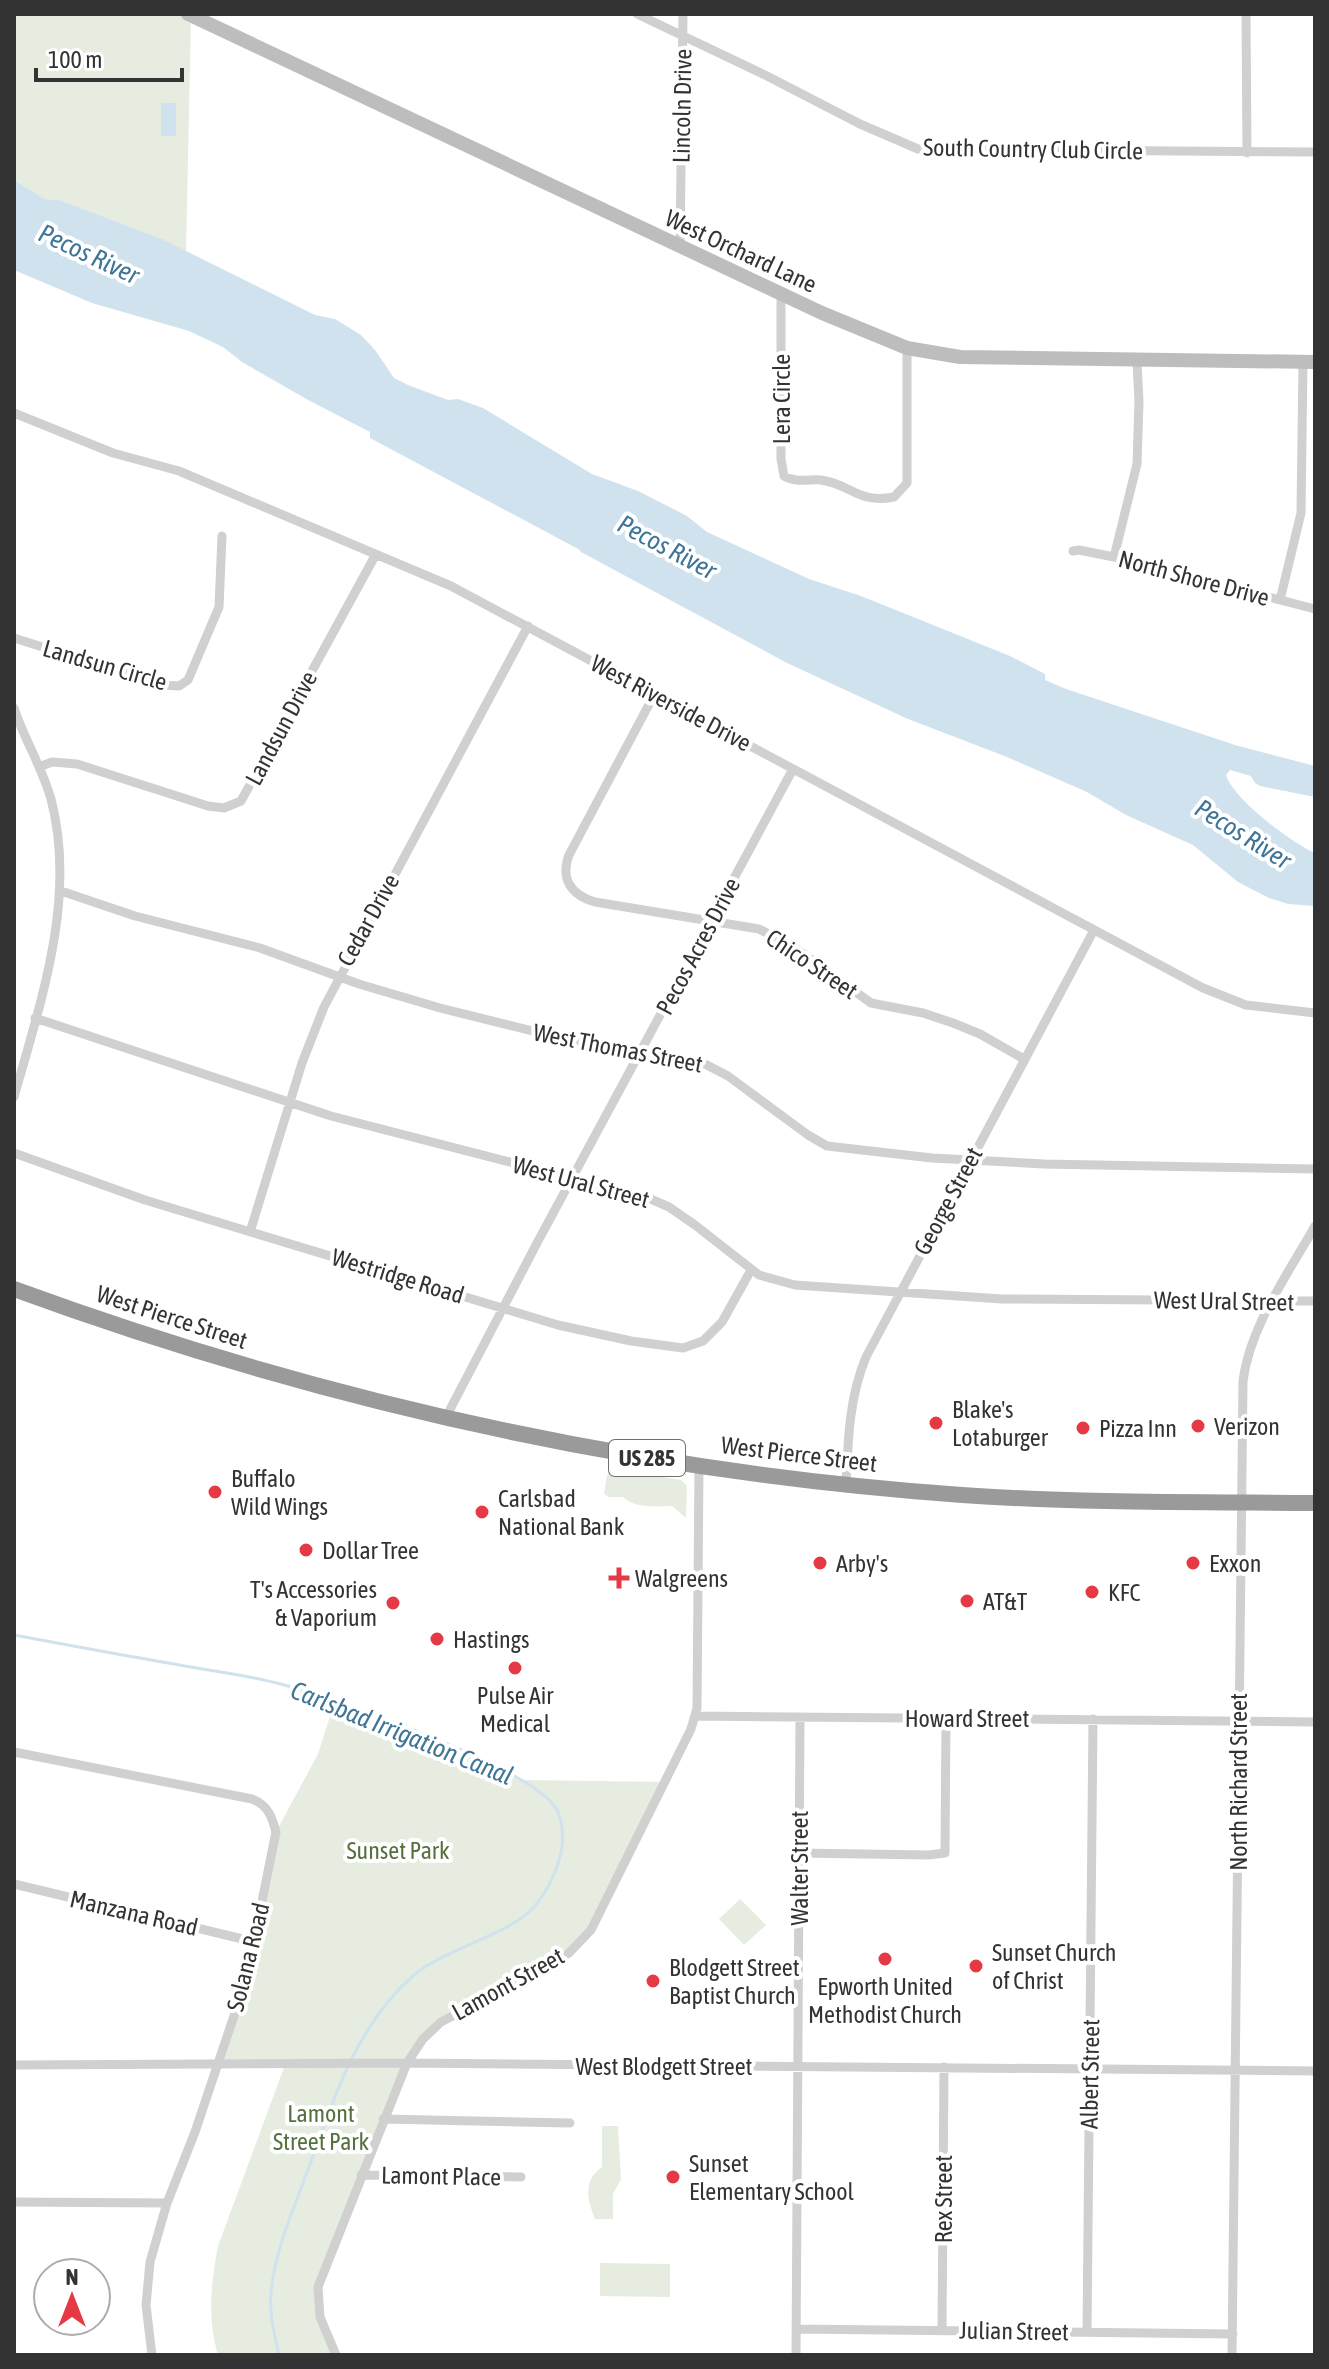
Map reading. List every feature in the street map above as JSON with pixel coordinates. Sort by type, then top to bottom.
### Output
[{"type":"highway","name":"West Pierce Street","points":[[14,1289],[198,1353],[445,1419],[574,1446],[699,1467],[846,1485],[1052,1500],[1315,1503]]},
{"type":"street","name":"West Orchard Lane","points":[[188,14],[680,247],[866,333],[907,348],[988,360],[1309,362]]},
{"type":"street","name":"South Country Club Circle","points":[[637,14],[683,34],[860,124],[918,149],[1315,152]]},
{"type":"street","name":"Lincoln Drive","points":[[680,247],[683,14]]},
{"type":"street","points":[[1246,14],[1247,153]]},
{"type":"street","name":"Lera Circle","points":[[781,293],[781,469],[790,480],[833,482],[861,497],[873,498],[894,497],[904,489],[907,483],[907,348]]},
{"type":"street","points":[[1114,557],[1137,464],[1137,361]]},
{"type":"street","points":[[1280,600],[1301,513],[1309,362]]},
{"type":"street","name":"West Riverside Drive","points":[[14,413],[113,453],[179,471],[451,586],[1229,1000],[1260,1008],[1315,1013]]},
{"type":"street","name":"Landsun Circle","points":[[14,638],[162,685],[179,686],[188,680],[219,607],[222,536]]},
{"type":"street","name":"North Shore Drive","points":[[1073,551],[1084,550],[1114,557],[1315,609]]},
{"type":"street","name":"Landsun Drive","points":[[39,767],[52,762],[77,764],[208,806],[224,808],[241,801],[376,554]]},
{"type":"street","name":"Cedar Drive","points":[[250,1232],[310,1039],[338,976],[528,626]]},
{"type":"street","name":"Chico Street","points":[[654,695],[569,855],[565,877],[573,891],[585,899],[751,926],[768,932],[794,947],[858,997],[953,1023],[1024,1059]]},
{"type":"street","points":[[14,708],[50,796],[57,826],[61,891],[51,955],[14,1097]]},
{"type":"street","name":"Pecos Acres Drive","points":[[445,1419],[793,769]]},
{"type":"street","name":"West Thomas Street","points":[[61,891],[135,916],[260,948],[392,995],[547,1035],[713,1067],[827,1146],[970,1160],[1076,1165],[1315,1169]]},
{"type":"street","name":"George Street","points":[[846,1485],[851,1405],[857,1378],[1094,930]]},
{"type":"street","name":"West Ural Street","points":[[35,1018],[331,1116],[659,1202],[695,1225],[751,1270],[769,1279],[795,1285],[1002,1299],[1315,1301]]},
{"type":"street","name":"Westridge Road","points":[[14,1153],[91,1182],[250,1232],[584,1332],[669,1347],[690,1347],[706,1340],[722,1322],[751,1270]]},
{"type":"street","name":"North Richard Street","points":[[1232,2355],[1240,1502],[1244,1373],[1252,1344],[1315,1226]]},
{"type":"street","name":"Lamont Street","points":[[336,2355],[320,2317],[318,2287],[407,2063],[423,2039],[441,2022],[569,1953],[591,1930],[667,1782],[696,1716],[699,1467]]},
{"type":"street","name":"Howard Street","points":[[696,1716],[1315,1722]]},
{"type":"street","name":"Walter Street","points":[[796,2355],[800,1718]]},
{"type":"street","points":[[799,1853],[945,1853],[946,1718]]},
{"type":"street","name":"Albert Street","points":[[1087,2332],[1093,1719]]},
{"type":"street","name":"Solana Road","points":[[14,1752],[262,1803],[273,1819],[276,1832],[242,1995],[167,2203],[148,2280],[147,2326],[152,2355]]},
{"type":"street","name":"Manzana Road","points":[[14,1884],[255,1942]]},
{"type":"street","name":"West Blodgett Street","points":[[14,2065],[407,2063],[1315,2071]]},
{"type":"street","name":"Rex Street","points":[[942,2330],[944,2067]]},
{"type":"street","points":[[383,2119],[570,2123]]},
{"type":"street","name":"Lamont Place","points":[[361,2175],[521,2177]]},
{"type":"street","points":[[14,2202],[167,2203]]},
{"type":"street","name":"Julian Street","points":[[796,2329],[1233,2334]]},
{"type":"green space","points":[[14,14],[191,16],[186,251],[59,200],[45,199],[14,180]]},
{"type":"green space","points":[[615,1469],[681,1480],[687,1486],[686,1518],[672,1506],[640,1505],[623,1497],[604,1494],[607,1475]]},
{"type":"green space","points":[[335,1701],[488,1762],[520,1780],[667,1782],[600,1915],[569,1953],[457,2012],[416,2049],[317,2298],[336,2355],[218,2355],[212,2328],[211,2300],[218,2246],[285,2065],[216,2064],[242,1995],[276,1832],[318,1754]]},
{"type":"green space","points":[[740,1899],[766,1925],[744,1945],[719,1919]]},
{"type":"green space","points":[[602,2126],[618,2126],[621,2179],[613,2194],[613,2219],[595,2219],[588,2190],[592,2178],[602,2167]]},
{"type":"green space","points":[[600,2263],[670,2264],[670,2297],[600,2296]]},
{"type":"water","points":[[161,103],[176,103],[176,136],[161,136]]},
{"type":"water","name":"Pecos River","points":[[14,180],[45,199],[59,200],[164,240],[315,315],[335,319],[361,335],[394,378],[448,400],[458,399],[483,408],[592,474],[638,491],[687,516],[707,532],[809,579],[861,596],[1010,656],[1045,674],[1045,680],[1066,689],[1235,745],[1315,766],[1315,797],[1260,786],[1251,776],[1230,770],[1226,775],[1251,808],[1292,840],[1315,853],[1315,906],[1288,904],[1269,898],[1238,882],[1193,845],[1126,815],[1087,792],[908,719],[787,663],[370,438],[370,432],[242,362],[223,347],[189,331],[92,303],[14,270]]},
{"type":"waterway","name":"Carlsbad Irrigation Canal","points":[[14,1635],[245,1676],[303,1690],[472,1755],[541,1793],[557,1810],[563,1835],[562,1849],[554,1875],[533,1908],[508,1926],[442,1957],[414,1975],[393,1996],[361,2042],[326,2121],[276,2263],[271,2309],[279,2355]]},
{"type":"place","name":"Blake's Lotaburger","points":[[936,1423]]},
{"type":"place","name":"Verizon","points":[[1198,1426]]},
{"type":"place","name":"Pizza Inn","points":[[1083,1428]]},
{"type":"place","name":"Buffalo Wild Wings","points":[[215,1492]]},
{"type":"place","name":"Carlsbad National Bank","points":[[482,1512]]},
{"type":"place","name":"Dollar Tree","points":[[306,1550]]},
{"type":"place","name":"Arby's","points":[[820,1563]]},
{"type":"place","name":"Exxon","points":[[1193,1563]]},
{"type":"place","name":"Walgreens","points":[[619,1578]]},
{"type":"place","name":"KFC","points":[[1092,1592]]},
{"type":"place","name":"AT&T","points":[[967,1601]]},
{"type":"place","name":"T's Accessories & Vaporium","points":[[393,1603]]},
{"type":"place","name":"Hastings","points":[[437,1639]]},
{"type":"place","name":"Pulse Air Medical","points":[[515,1668]]},
{"type":"place","name":"Epworth United Methodist Church","points":[[885,1959]]},
{"type":"place","name":"Sunset Church of Christ","points":[[976,1966]]},
{"type":"place","name":"Blodgett Street Baptist Church","points":[[653,1981]]},
{"type":"place","name":"Sunset Elementary School","points":[[673,2177]]},
{"type":"park label","name":"Sunset Park","points":[[398,1850]]},
{"type":"park label","name":"Lamont Street Park","points":[[321,2127]]}]
